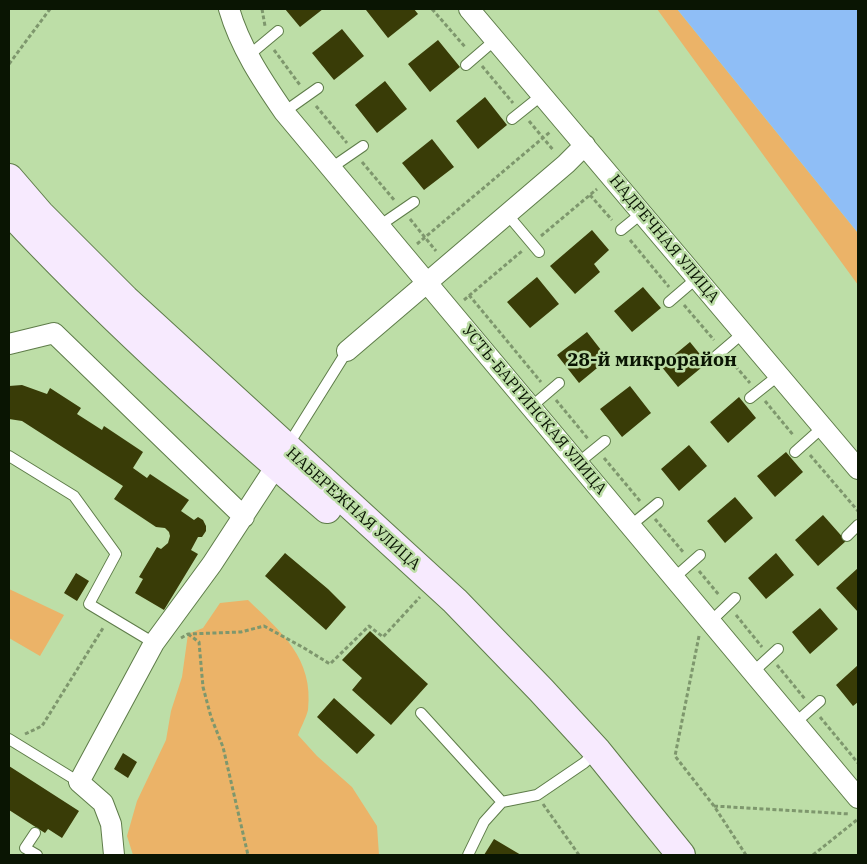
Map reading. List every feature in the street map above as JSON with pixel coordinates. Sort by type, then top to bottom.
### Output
[{"type":"main road","name":"НАБЕРЕЖНАЯ УЛИЦА","points":[[9,178],[40,214],[282,457],[332,513],[422,595],[590,757],[681,855]]},
{"type":"main road","name":"НАБЕРЕЖНАЯ УЛИЦА","points":[[9,211],[90,295],[455,602],[542,690],[660,855]]},
{"type":"street","name":"УСТЬ-БАРГИНСКАЯ УЛИЦА","points":[[230,9],[233,23],[248,56],[284,112],[858,798]]},
{"type":"street","name":"НАДРЕЧНАЯ УЛИЦА","points":[[469,9],[858,469]]},
{"type":"street","points":[[347,351],[585,146]]},
{"type":"street","points":[[9,344],[54,333],[244,517]]},
{"type":"street","points":[[114,855],[111,824],[103,803],[79,782],[154,643],[212,564],[282,457]]},
{"type":"lane","points":[[248,56],[278,31]]},
{"type":"lane","points":[[470,61],[495,40]]},
{"type":"lane","points":[[284,112],[318,88]]},
{"type":"lane","points":[[512,119],[542,94]]},
{"type":"lane","points":[[331,168],[363,146]]},
{"type":"lane","points":[[379,226],[414,202]]},
{"type":"lane","points":[[621,230],[642,213]]},
{"type":"lane","points":[[507,214],[539,252]]},
{"type":"lane","points":[[669,302],[697,278]]},
{"type":"lane","points":[[715,357],[743,333]]},
{"type":"lane","points":[[282,457],[347,351]]},
{"type":"lane","points":[[750,398],[779,375]]},
{"type":"lane","points":[[531,407],[560,383]]},
{"type":"lane","points":[[795,452],[823,427]]},
{"type":"lane","points":[[578,463],[600,445]]},
{"type":"lane","points":[[9,456],[74,496],[116,554],[89,604],[154,643]]},
{"type":"lane","points":[[630,526],[658,503]]},
{"type":"lane","points":[[847,536],[858,525]]},
{"type":"lane","points":[[674,578],[700,555]]},
{"type":"lane","points":[[707,617],[728,606],[735,598]]},
{"type":"lane","points":[[753,672],[778,649]]},
{"type":"lane","points":[[796,723],[816,704]]},
{"type":"lane","points":[[421,712],[502,802]]},
{"type":"lane","points":[[10,740],[79,782]]},
{"type":"lane","points":[[468,855],[484,822],[502,802],[537,795],[590,757]]},
{"type":"lane","points":[[35,834],[25,848],[37,855]]},
{"type":"path","points":[[9,64],[50,9]]},
{"type":"path","points":[[432,9],[470,61],[520,112],[566,164]]},
{"type":"path","points":[[404,256],[563,120]]},
{"type":"path","points":[[469,295],[549,391],[600,445],[648,511],[770,657],[816,704],[858,763]]},
{"type":"path","points":[[180,639],[188,634],[241,632],[264,626],[330,664],[369,626],[383,638],[422,595]]},
{"type":"path","points":[[10,740],[42,726],[110,616]]},
{"type":"path","points":[[707,617],[675,756],[714,806],[746,855]]},
{"type":"path","points":[[188,634],[199,642],[203,687],[211,717],[223,747],[248,855]]},
{"type":"path","points":[[537,795],[579,855]]},
{"type":"path","points":[[714,806],[858,815]]},
{"type":"path","points":[[813,855],[858,819]]},
{"type":"shaded area","points":[[657,9],[677,9],[858,233],[858,285]]},
{"type":"shaded area","points":[[9,589],[64,615],[40,656],[9,638]]},
{"type":"shaded area","points":[[248,600],[283,635],[300,661],[306,675],[308,710],[298,735],[317,756],[352,787],[377,826],[379,855],[133,855],[127,836],[137,801],[166,740],[171,711],[182,677],[188,634],[203,628],[220,603]]},
{"type":"water","points":[[677,9],[858,9],[858,233]]},
{"type":"building","points":[[285,9],[323,9],[300,27]]},
{"type":"building","points":[[414,9],[418,14],[388,38],[366,10]]},
{"type":"building","points":[[342,29],[364,56],[334,80],[312,53]]},
{"type":"building","points":[[438,40],[460,67],[430,92],[408,64]]},
{"type":"building","points":[[385,81],[407,109],[377,133],[355,105]]},
{"type":"building","points":[[485,97],[507,125],[478,149],[456,121]]},
{"type":"building","points":[[432,139],[454,167],[424,190],[402,163]]},
{"type":"building","points":[[592,230],[609,250],[594,264],[600,272],[575,294],[550,266]]},
{"type":"building","points":[[537,277],[559,304],[530,328],[507,302]]},
{"type":"building","points":[[643,287],[661,308],[632,332],[614,311]]},
{"type":"building","points":[[587,332],[608,359],[579,383],[557,355]]},
{"type":"building","points":[[690,342],[707,363],[678,387],[661,366]]},
{"type":"building","points":[[22,385],[47,394],[50,388],[81,408],[77,414],[102,430],[104,426],[143,452],[133,468],[147,478],[150,474],[189,500],[181,511],[194,520],[198,517],[203,520],[206,531],[202,537],[198,537],[191,550],[198,554],[164,610],[135,593],[143,579],[139,577],[157,547],[161,549],[168,543],[169,532],[165,528],[156,527],[114,499],[123,486],[22,421],[9,419],[9,386]]},
{"type":"building","points":[[630,386],[651,413],[622,437],[600,409]]},
{"type":"building","points":[[739,397],[756,418],[728,443],[710,422]]},
{"type":"building","points":[[689,445],[707,466],[679,491],[661,469]]},
{"type":"building","points":[[786,452],[803,472],[775,497],[757,476]]},
{"type":"building","points":[[735,497],[753,518],[725,543],[707,521]]},
{"type":"building","points":[[823,515],[846,541],[818,566],[795,540]]},
{"type":"building","points":[[285,553],[328,589],[346,607],[326,630],[265,576]]},
{"type":"building","points":[[776,553],[794,575],[766,599],[748,578]]},
{"type":"building","points":[[858,568],[858,612],[836,588]]},
{"type":"building","points":[[76,573],[89,581],[77,601],[64,593]]},
{"type":"building","points":[[820,608],[838,629],[810,654],[792,632]]},
{"type":"building","points":[[370,631],[428,684],[391,725],[352,690],[362,678],[342,660]]},
{"type":"building","points":[[858,665],[858,702],[853,706],[836,685]]},
{"type":"building","points":[[334,698],[375,735],[357,754],[317,717]]},
{"type":"building","points":[[123,753],[137,762],[128,778],[114,769]]},
{"type":"building","points":[[9,766],[79,811],[62,838],[48,829],[45,833],[9,810]]},
{"type":"building","points":[[494,839],[521,855],[484,855]]},
{"type":"district","name":"28-й микрорайон","points":[[652,361]]}]
